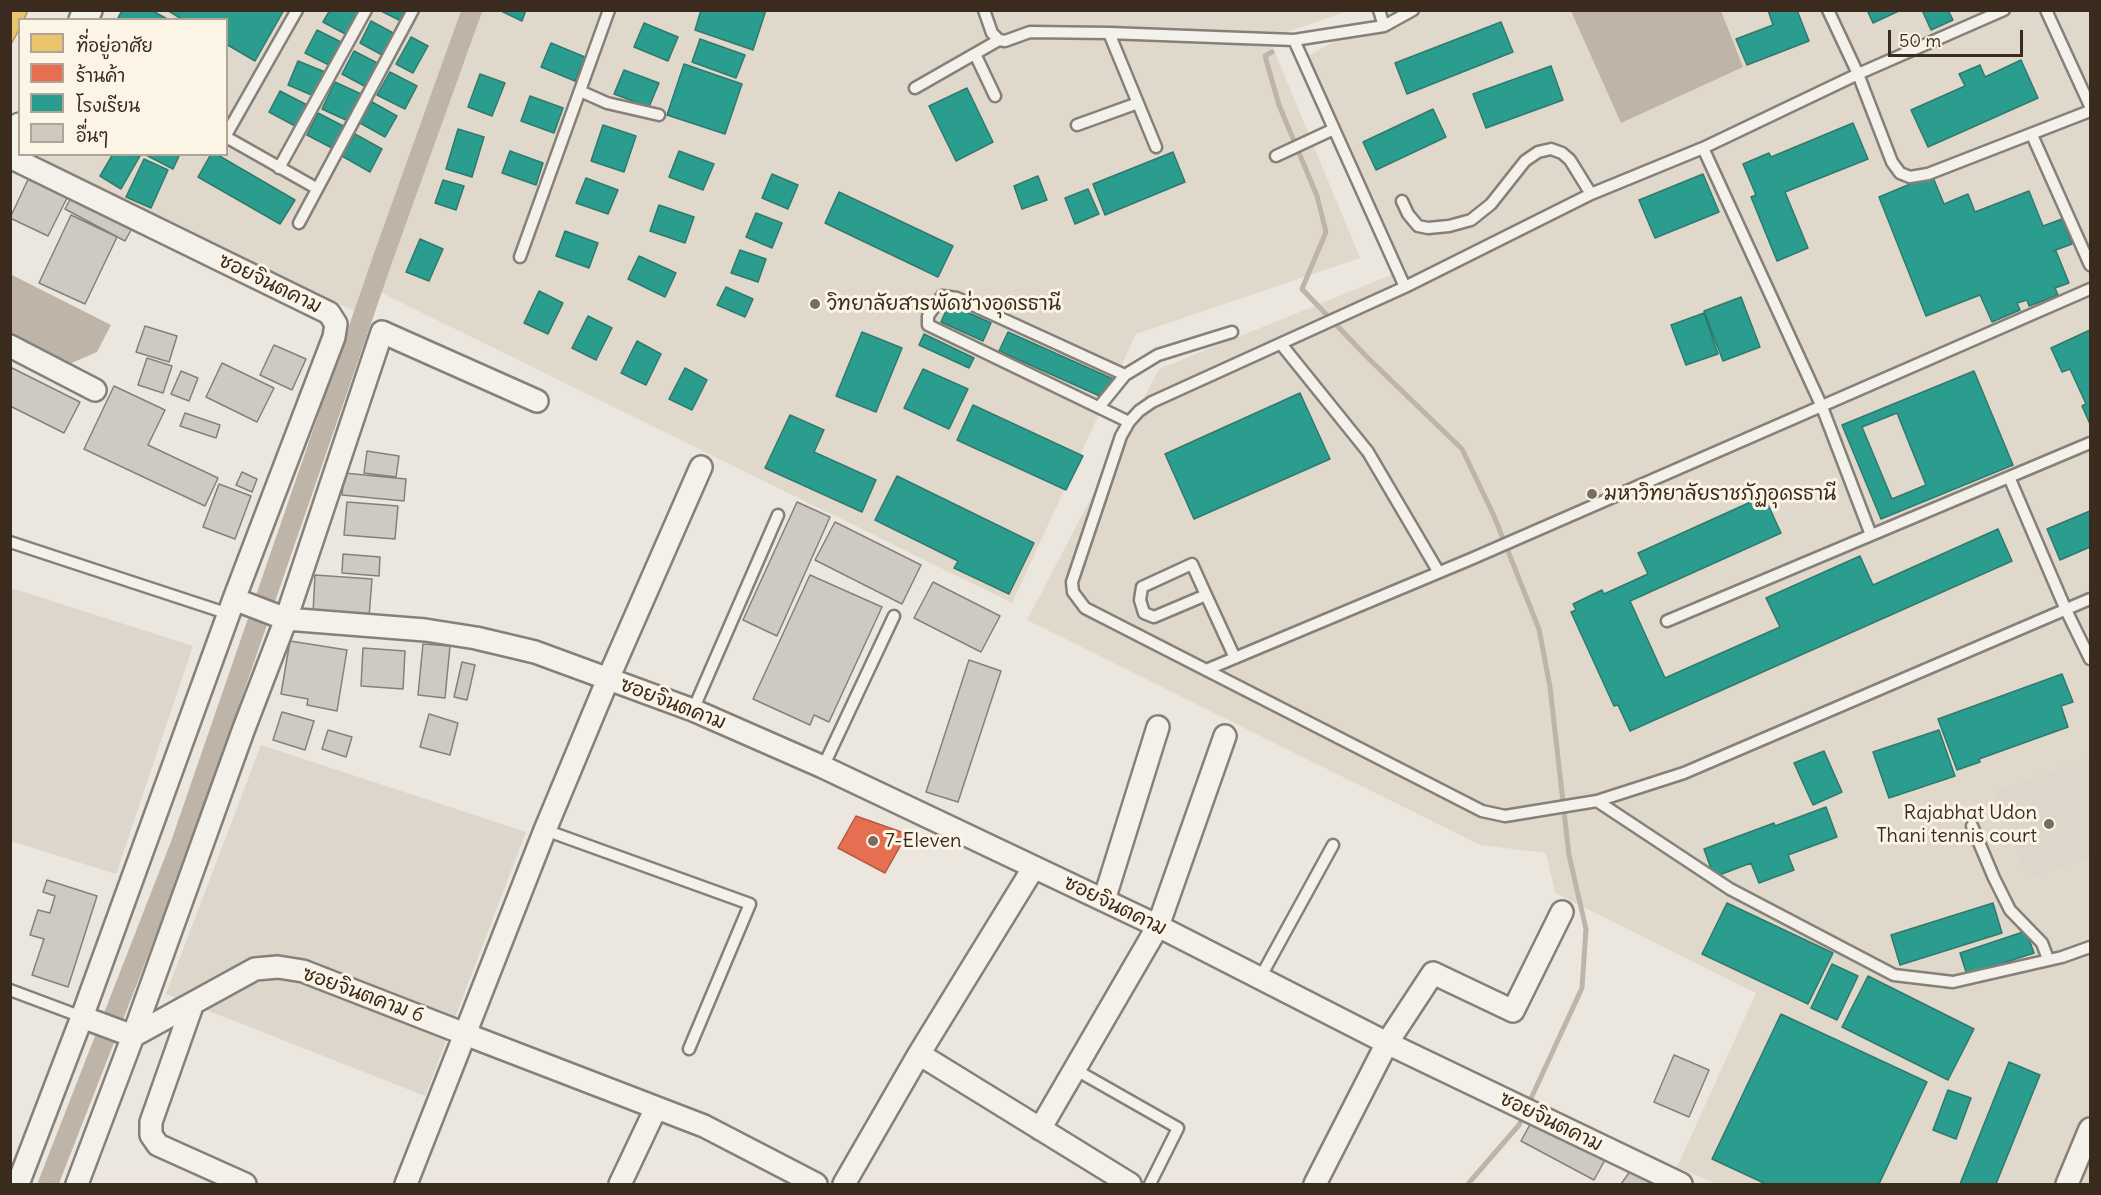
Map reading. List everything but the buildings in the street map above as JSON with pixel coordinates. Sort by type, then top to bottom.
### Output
[{"type":"street","points":[[10,143],[18,130]]},
{"type":"street","name":"ซอยจินตคาม","points":[[10,157],[329,313],[336,324],[334,337],[238,606],[281,617],[425,630],[476,638],[535,652],[693,710],[823,767],[1104,900],[1387,1043],[1682,1185]]},
{"type":"street","points":[[77,1185],[243,731],[382,332],[537,401]]},
{"type":"street","points":[[10,346],[95,390]]},
{"type":"street","points":[[405,1185],[545,830],[701,467]]},
{"type":"street","points":[[17,1176],[83,1017],[238,606]]},
{"type":"street","points":[[1104,900],[1158,727]]},
{"type":"street","points":[[1040,1129],[1158,926],[1225,736]]},
{"type":"street","points":[[844,1185],[919,1054],[1034,867]]},
{"type":"street","points":[[1316,1185],[1387,1043],[1433,973],[1513,1011],[1562,912]]},
{"type":"street","name":"ซอยจินตคาม 6","points":[[133,1036],[255,969],[278,967],[303,971],[704,1126],[816,1185]]},
{"type":"street","points":[[193,1003],[152,1122],[151,1135],[158,1145],[245,1185]]},
{"type":"street","points":[[83,1017],[133,1036]]},
{"type":"street","points":[[919,1054],[1040,1129],[1116,1181]]},
{"type":"street","points":[[620,1185],[656,1108]]},
{"type":"street","points":[[2067,1185],[2091,1129]]},
{"type":"lane","points":[[228,132],[297,10]]},
{"type":"lane","points":[[279,168],[366,10]]},
{"type":"lane","points":[[299,223],[413,10]]},
{"type":"lane","points":[[520,257],[609,10]]},
{"type":"lane","points":[[984,10],[992,33],[999,40],[1005,41],[1030,32],[1294,40],[1384,26],[1413,10]]},
{"type":"lane","points":[[1379,10],[1384,26]]},
{"type":"lane","points":[[1828,10],[1858,74],[1892,162],[1900,174],[1911,177],[1928,174],[2091,111]]},
{"type":"lane","points":[[2004,10],[1858,74],[1703,148],[1591,194],[1405,287],[1152,402],[1139,411],[1121,436],[1072,582],[1072,592],[1085,608],[1482,811],[1505,816],[1598,801],[1684,773],[2091,599]]},
{"type":"lane","points":[[2046,10],[2091,106]]},
{"type":"lane","points":[[1109,33],[1156,147]]},
{"type":"lane","points":[[915,88],[999,40]]},
{"type":"lane","points":[[1294,40],[1405,287]]},
{"type":"lane","points":[[975,54],[995,96]]},
{"type":"lane","points":[[580,91],[607,103],[659,115]]},
{"type":"lane","points":[[1077,125],[1138,103]]},
{"type":"lane","points":[[1281,154],[1334,129]]},
{"type":"lane","points":[[2032,135],[2091,265]]},
{"type":"lane","points":[[228,137],[316,188]]},
{"type":"lane","points":[[1703,148],[1822,407],[1871,535]]},
{"type":"lane","points":[[1402,201],[1408,214],[1418,226],[1428,228],[1449,226],[1471,220],[1491,204],[1525,161],[1538,152],[1551,149],[1562,153],[1570,160],[1591,194]]},
{"type":"lane","points":[[1206,670],[1471,559],[2091,289]]},
{"type":"lane","points":[[1125,375],[957,298],[942,296],[928,316],[928,325],[1129,422]]},
{"type":"lane","points":[[1099,407],[1125,375],[1158,355],[1232,332]]},
{"type":"lane","points":[[1281,344],[1368,452],[1438,571]]},
{"type":"lane","points":[[1667,621],[2091,443]]},
{"type":"lane","points":[[2009,477],[2066,610],[2091,659]]},
{"type":"lane","points":[[693,710],[778,515]]},
{"type":"lane","points":[[10,542],[238,606]]},
{"type":"lane","points":[[1206,595],[1154,617],[1144,613],[1140,600],[1142,587],[1192,564],[1235,658]]},
{"type":"lane","points":[[823,767],[894,616]]},
{"type":"lane","points":[[1598,801],[1730,889],[1894,975],[1953,982],[2091,947]]},
{"type":"lane","points":[[1972,826],[2010,910],[2042,943],[2048,959]]},
{"type":"lane","points":[[545,830],[750,904],[689,1048]]},
{"type":"lane","points":[[1260,978],[1333,844]]},
{"type":"lane","points":[[10,990],[83,1017]]},
{"type":"lane","points":[[1076,1070],[1178,1128],[1150,1185]]},
{"type":"shaded area","name":"วิทยาลัยสารพัดช่างอุดรธานี","points":[[127,11],[1348,11],[1269,38],[1360,258],[1136,334],[1012,603],[380,292],[366,316],[33,168],[40,156],[228,156],[228,18],[123,18]]},
{"type":"shaded area","name":"มหาวิทยาลัยราชภัฏอุดรธานี","points":[[1392,11],[2090,11],[2090,1184],[1716,1184],[1677,1167],[1756,993],[1555,893],[1546,853],[1480,845],[1027,620],[1159,369],[1406,269],[1298,61]]},
{"type":"shaded area","points":[[1571,11],[1721,11],[1743,67],[1621,123]]},
{"type":"shaded area","points":[[10,274],[111,325],[97,352],[67,365],[11,337]]},
{"type":"shaded area","points":[[11,588],[193,646],[116,874],[11,841]]},
{"type":"shaded area","points":[[261,745],[526,832],[425,1096],[166,994]]},
{"type":"shaded area","name":"Rajabhat Udon Thani tennis court","points":[[2090,758],[2090,857],[2027,879],[1996,791]]},
{"type":"waterway","points":[[48,1184],[180,846],[383,258],[472,10]]},
{"type":"waterway","points":[[1272,52],[1265,56],[1279,105],[1317,196],[1326,232],[1302,289],[1368,358],[1462,449],[1494,516],[1539,629],[1550,687],[1569,855],[1586,929],[1582,988],[1528,1105]]},
{"type":"waterway","points":[[1468,1184],[1519,1125],[1524,1113]]},
{"type":"place","name":"วิทยาลัยสารพัดช่างอุดรธานี","points":[[815,304]]},
{"type":"place","name":"มหาวิทยาลัยราชภัฏอุดรธานี","points":[[1592,494]]},
{"type":"place","name":"Rajabhat Udon Thani tennis court","points":[[2049,824]]},
{"type":"place","name":"7-Eleven","points":[[873,841]]}]
